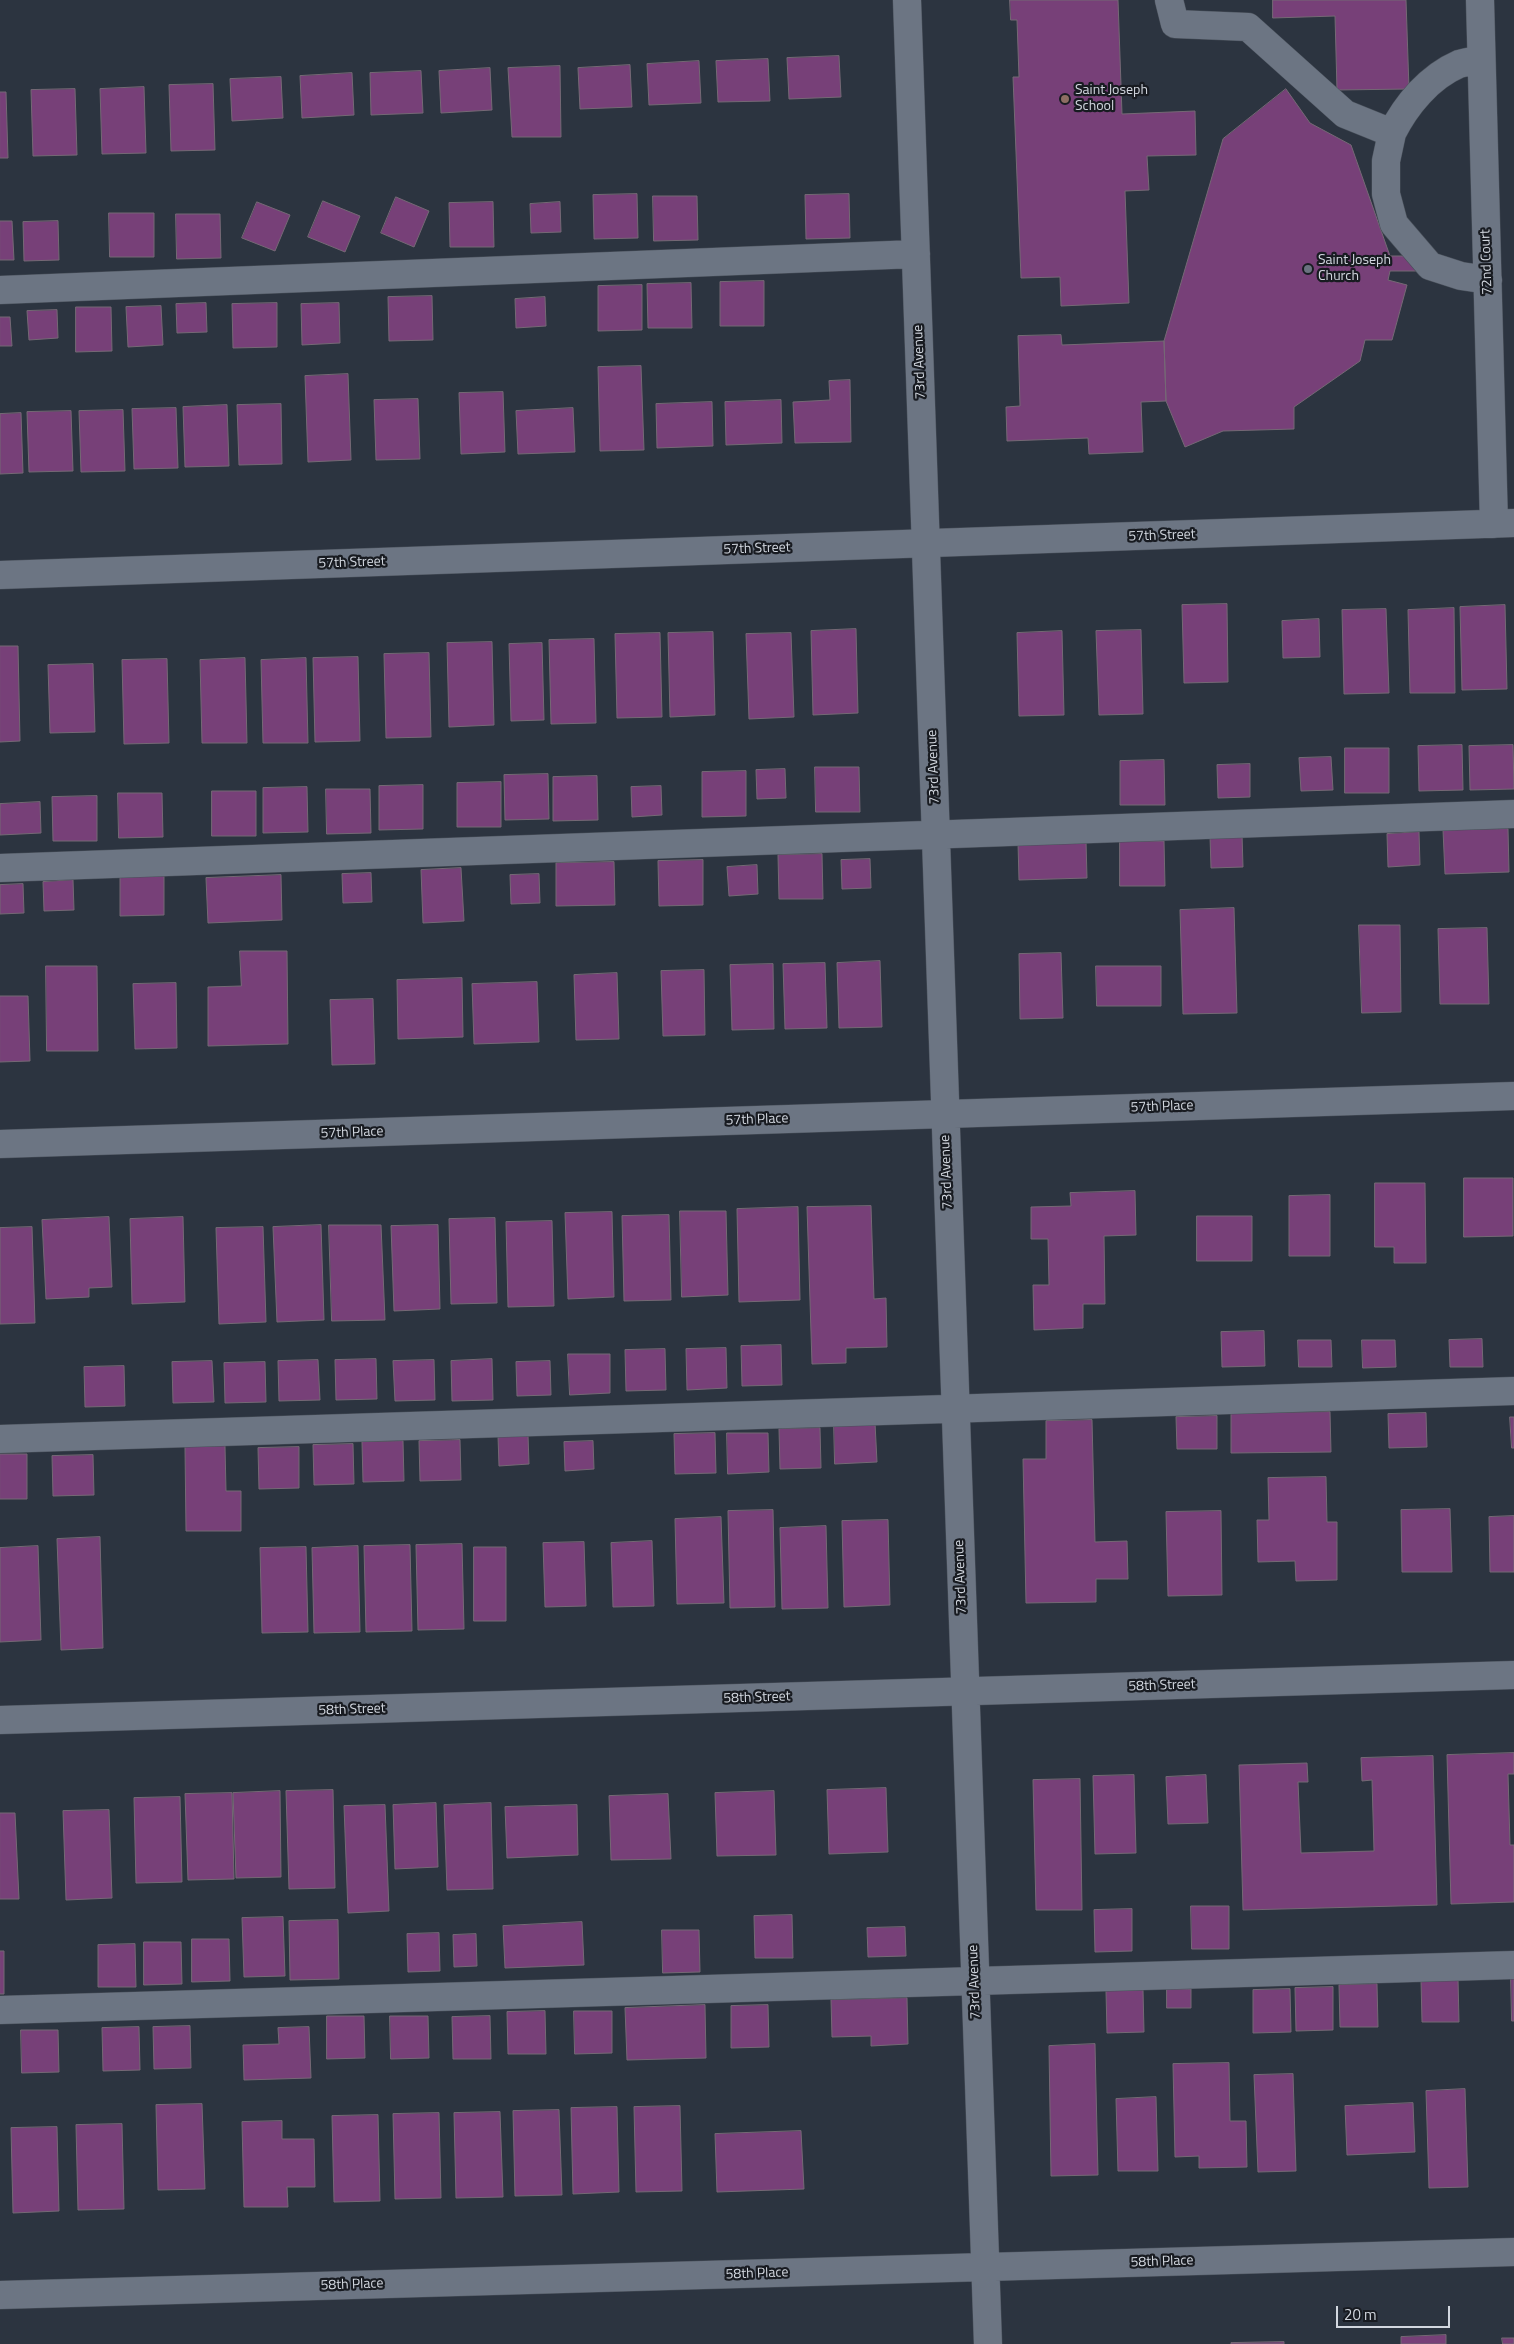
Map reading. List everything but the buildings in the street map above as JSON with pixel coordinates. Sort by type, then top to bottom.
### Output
[{"type":"street","name":"73rd Avenue","points":[[907,0],[988,2344]]},
{"type":"street","points":[[1168,0],[1175,24],[1248,27],[1345,114],[1392,134]]},
{"type":"street","name":"72nd Court","points":[[1480,0],[1488,280],[1504,523]]},
{"type":"street","points":[[1482,59],[1458,64],[1419,92],[1402,114],[1392,134],[1386,161],[1386,194],[1394,224],[1430,266],[1461,276],[1488,280]]},
{"type":"street","points":[[0,290],[916,254]]},
{"type":"street","name":"57th Street","points":[[0,575],[1504,523]]},
{"type":"street","points":[[0,868],[1514,814]]},
{"type":"street","name":"57th Place","points":[[0,1144],[1514,1096]]},
{"type":"street","points":[[0,1439],[1514,1391]]},
{"type":"street","name":"58th Street","points":[[0,1720],[1514,1675]]},
{"type":"street","points":[[0,2010],[1514,1965]]},
{"type":"street","name":"58th Place","points":[[0,2295],[1514,2252]]},
{"type":"place","name":"Saint Joseph School","points":[[1065,99]]},
{"type":"place","name":"Saint Joseph Church","points":[[1308,269]]}]
